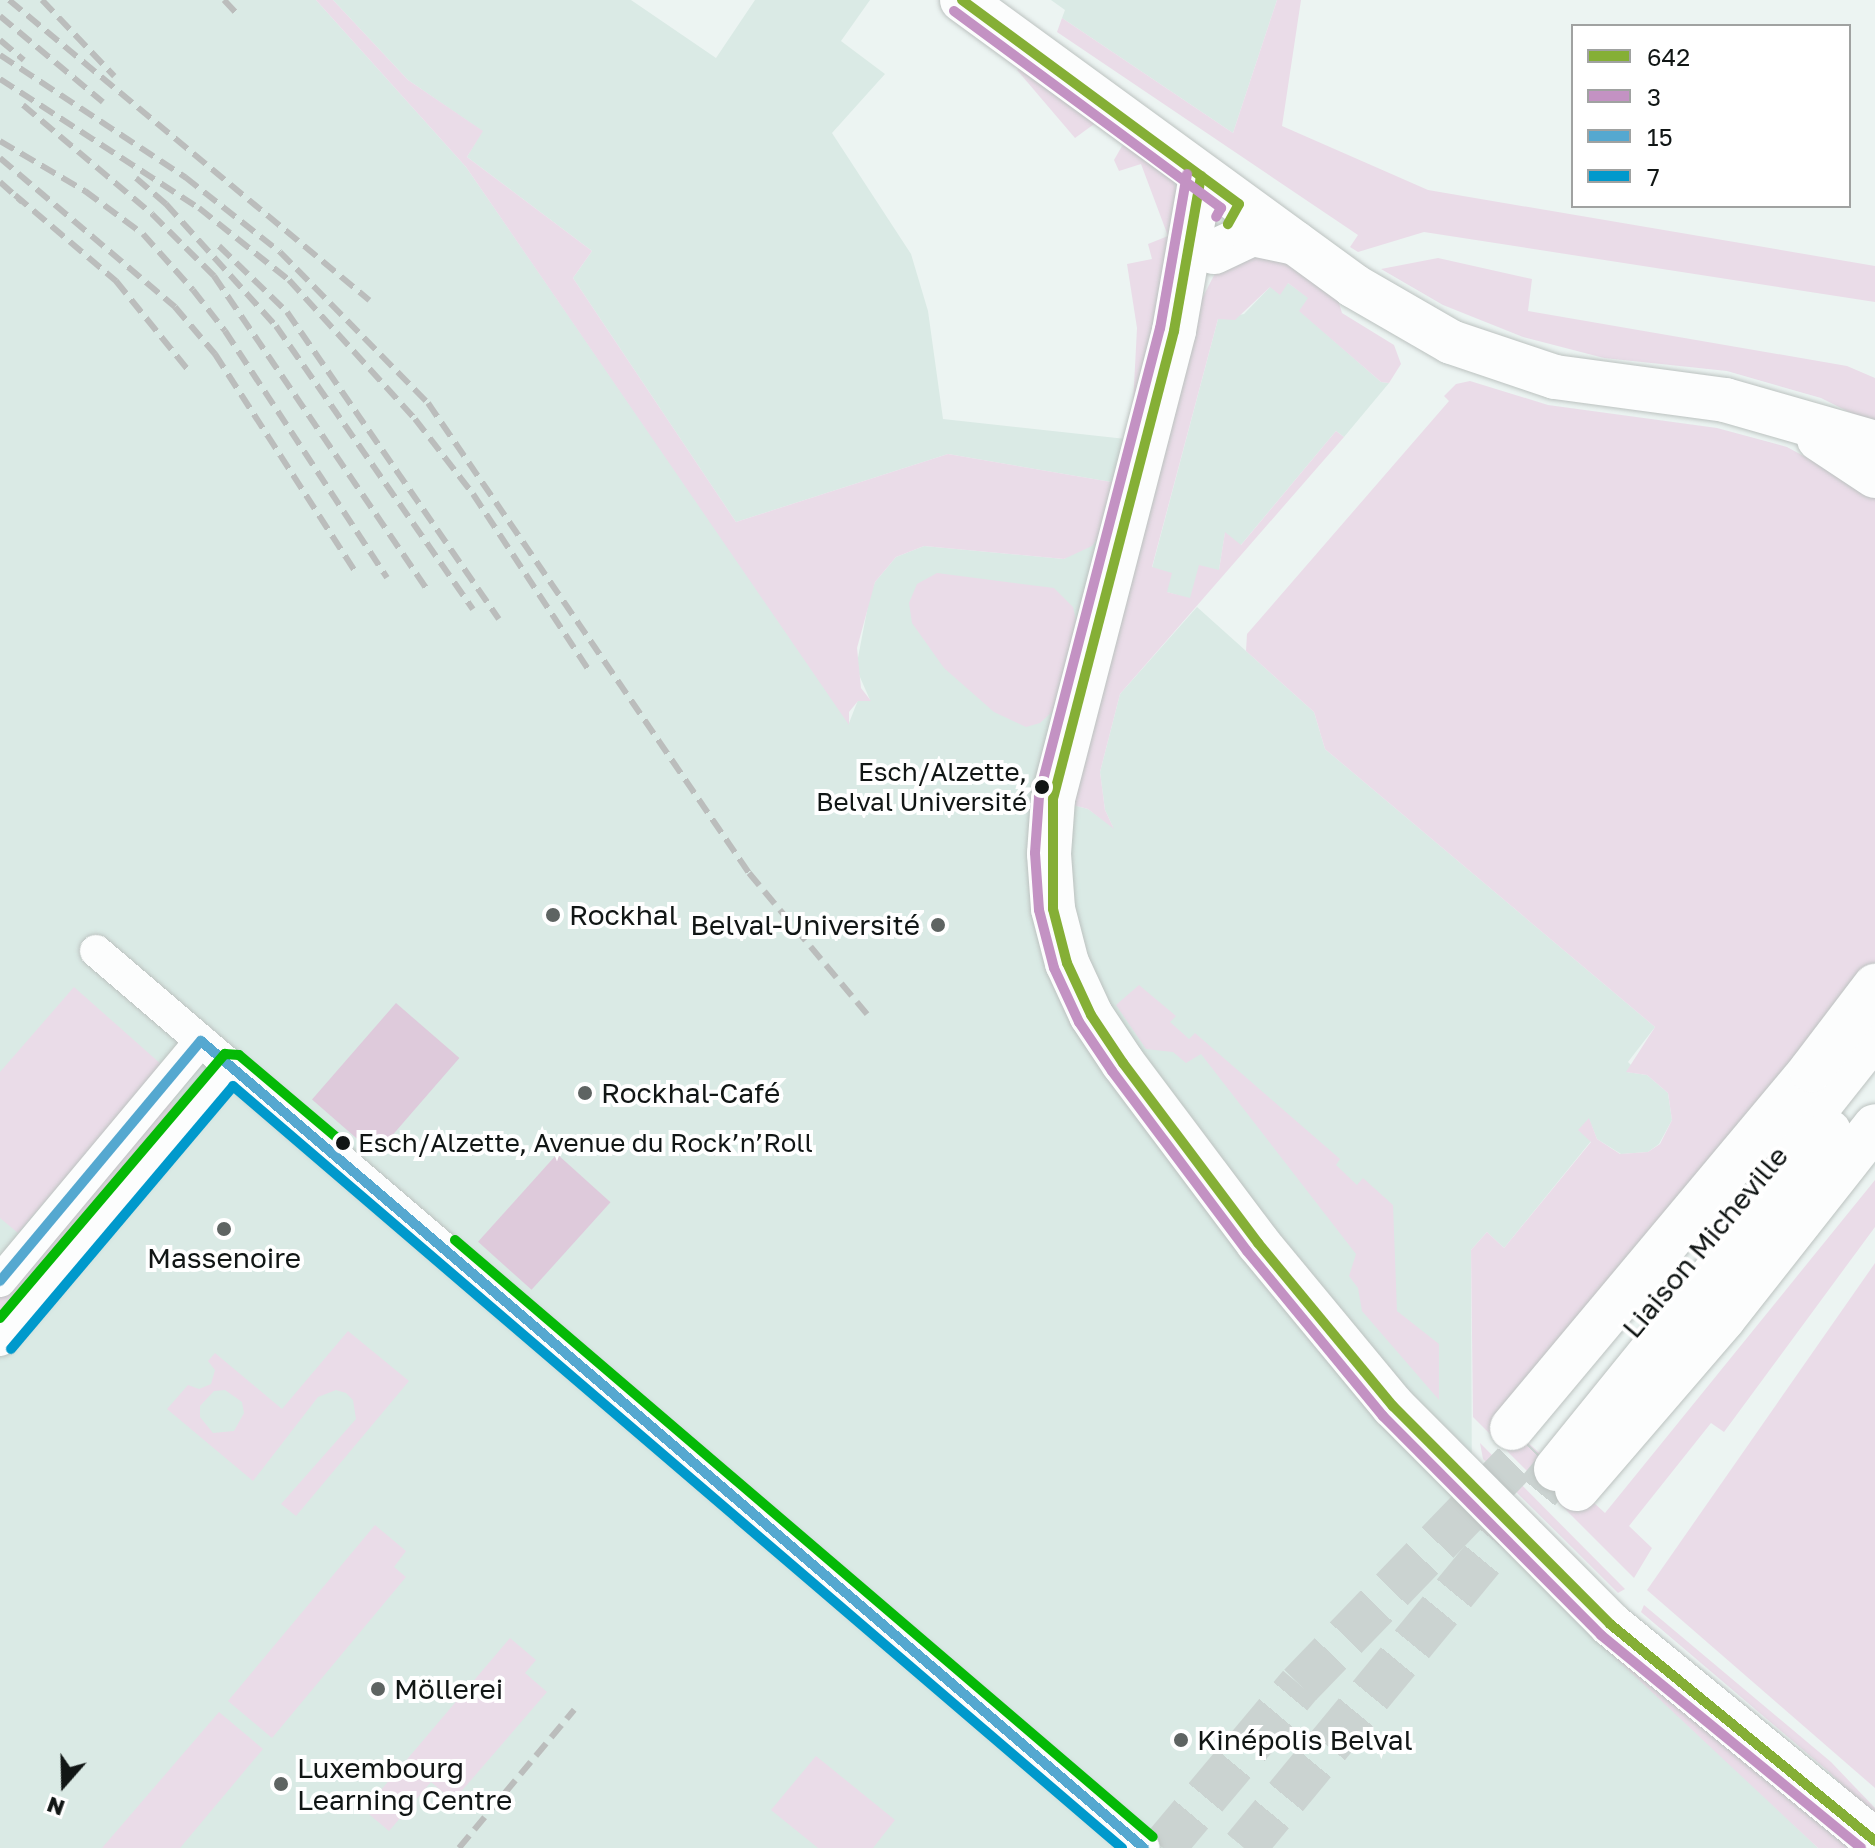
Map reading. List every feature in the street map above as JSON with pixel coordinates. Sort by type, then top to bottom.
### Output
[{"type":"main road","points":[[962,0],[1354,286],[1451,342],[1502,361],[1613,388],[1725,400],[1875,443]]},
{"type":"main road","points":[[1201,176],[1174,331],[1053,799],[1049,854],[1053,909],[1067,963],[1091,1015],[1258,1243],[1393,1406],[1610,1624],[1875,1841]]},
{"type":"main road","points":[[1174,331],[1239,204]]},
{"type":"main road","points":[[1214,252],[1252,234],[1297,244]]},
{"type":"main road","points":[[1784,415],[1875,476]]},
{"type":"main road","points":[[1544,1458],[1811,1070],[1875,986]]},
{"type":"main road","name":"Liaison Micheville","points":[[1544,1458],[1839,1086],[1875,1035]]},
{"type":"main road","name":"Liaison Micheville","points":[[1544,1458],[1875,1071]]},
{"type":"main road","points":[[1544,1458],[1724,1318],[1875,1126]]},
{"type":"street","points":[[96,951],[1144,1848]]},
{"type":"street","points":[[0,1281],[201,1041]]},
{"type":"street","points":[[0,1340],[231,1066]]},
{"type":"shaded area","points":[[0,0],[316,0],[466,167],[849,723],[858,700],[870,700],[856,668],[870,595],[875,582],[896,557],[924,546],[1064,559],[1102,533],[1065,803],[1088,809],[1113,827],[1105,810],[1100,772],[1120,694],[1197,607],[1314,712],[1325,749],[1655,1027],[1628,1062],[1632,1066],[1627,1072],[1647,1075],[1668,1093],[1672,1120],[1659,1144],[1648,1152],[1621,1154],[1597,1139],[1589,1119],[1591,1141],[1504,1248],[1487,1232],[1471,1250],[1472,1516],[1818,1848],[0,1848]]},
{"type":"shaded area","points":[[316,0],[333,0],[408,80],[483,131],[467,157],[592,251],[573,278],[736,522],[948,454],[1117,483],[1102,533],[1092,546],[1064,559],[924,546],[896,557],[875,582],[857,648],[861,688],[871,701],[858,701],[849,712],[849,725],[466,167]]},
{"type":"shaded area","points":[[333,0],[631,0],[716,58],[755,0],[870,0],[841,41],[885,74],[832,133],[911,254],[928,311],[943,419],[1126,439],[1117,483],[948,454],[736,522],[573,278],[592,251],[467,157],[482,131],[408,80]]},
{"type":"shaded area","points":[[1051,0],[1277,0],[1233,133],[1062,18],[1065,10]]},
{"type":"shaded area","points":[[1277,0],[1301,0],[1282,126],[1428,190],[1875,266],[1875,302],[1424,232],[1358,252],[1350,247],[1358,235],[1057,32],[1062,18],[1233,133]]},
{"type":"shaded area","points":[[1025,63],[1101,119],[1075,138],[1017,70]]},
{"type":"shaded area","points":[[1133,144],[1165,167],[1177,188],[1180,225],[1133,405],[1137,328],[1127,264],[1152,259],[1148,244],[1168,236],[1141,164],[1119,171],[1114,160],[1122,146]]},
{"type":"shaded area","points":[[1266,248],[1335,290],[1342,313],[1394,345],[1401,364],[1389,383],[1381,382],[1299,311],[1308,298],[1288,283],[1280,295],[1270,287],[1235,320],[1218,319],[1152,567],[1172,573],[1167,592],[1190,598],[1199,565],[1219,570],[1225,532],[1241,545],[1336,431],[1344,437],[1120,694],[1100,772],[1105,810],[1114,829],[1088,809],[1065,803],[1191,320],[1224,256]]},
{"type":"shaded area","points":[[1438,258],[1532,279],[1528,311],[1847,366],[1875,378],[1875,425],[1821,398],[1727,371],[1604,358],[1523,337],[1443,305],[1381,269]]},
{"type":"shaded area","points":[[1288,283],[1309,298],[1300,311],[1381,382],[1389,383],[1344,437],[1336,431],[1240,546],[1225,533],[1219,570],[1190,599],[1167,592],[1152,568],[1218,319],[1244,314],[1270,287]]},
{"type":"shaded area","points":[[1470,381],[1548,405],[1717,428],[1787,447],[1875,495],[1875,962],[1776,1090],[1498,1415],[1605,1513],[1875,1180],[1875,1227],[1724,1432],[1711,1423],[1629,1526],[1652,1548],[1634,1578],[1473,1417],[1471,1250],[1487,1232],[1504,1248],[1591,1142],[1578,1130],[1589,1118],[1597,1139],[1620,1154],[1648,1152],[1660,1144],[1672,1120],[1668,1093],[1647,1075],[1626,1072],[1655,1027],[1325,749],[1314,712],[1246,651],[1247,634],[1449,401],[1444,396],[1456,384]]},
{"type":"shaded area","points":[[937,573],[1054,588],[1073,607],[1078,628],[1053,711],[1040,723],[1026,727],[994,712],[944,668],[912,623],[909,603],[917,584]]},
{"type":"shaded area","points":[[1139,985],[1176,1016],[1170,1022],[1189,1039],[1195,1033],[1340,1159],[1336,1165],[1357,1185],[1363,1178],[1393,1205],[1397,1311],[1439,1344],[1439,1400],[1362,1311],[1358,1288],[1349,1276],[1356,1254],[1201,1054],[1186,1063],[1173,1052],[1146,1049],[1116,1005]]},
{"type":"shaded area","points":[[74,987],[162,1065],[18,1233],[0,1218],[0,1072]]},
{"type":"shaded area","points":[[396,1003],[459,1058],[375,1155],[312,1100]]},
{"type":"shaded area","points":[[165,1097],[181,1111],[0,1329],[0,1293]]},
{"type":"shaded area","points":[[557,1154],[611,1202],[532,1290],[478,1242]]},
{"type":"shaded area","points":[[1875,1263],[1875,1788],[1647,1590]]},
{"type":"shaded area","points":[[348,1331],[409,1381],[296,1516],[281,1504],[356,1419],[353,1400],[346,1393],[336,1390],[318,1397],[253,1481],[167,1409],[188,1385],[199,1389],[211,1384],[215,1370],[208,1361],[215,1353],[282,1409]],"holes":[[[225,1390],[242,1402],[244,1413],[234,1431],[213,1433],[200,1417],[200,1406],[214,1391]]]},
{"type":"shaded area","points":[[1480,1443],[1625,1589],[1618,1593],[1483,1459]]},
{"type":"shaded area","points":[[375,1525],[406,1551],[394,1567],[406,1577],[272,1738],[228,1701]]},
{"type":"shaded area","points":[[1644,1605],[1831,1762],[1875,1808],[1875,1818],[1828,1771],[1641,1612]]},
{"type":"shaded area","points":[[1589,1633],[1857,1848],[1818,1848]]},
{"type":"shaded area","points":[[510,1638],[536,1660],[525,1673],[547,1692],[453,1801],[431,1782],[389,1831],[364,1810]]},
{"type":"shaded area","points":[[219,1712],[263,1749],[180,1848],[102,1848]]},
{"type":"shaded area","points":[[816,1756],[895,1820],[873,1848],[818,1848],[771,1810]]},
{"type":"tunnel","points":[[1163,1848],[1300,1685],[1531,1446]]},
{"type":"tunnel","points":[[1244,1848],[1556,1469]]},
{"type":"railway","points":[[9,0],[369,300]]},
{"type":"railway","points":[[42,0],[114,76]]},
{"type":"railway","points":[[224,0],[236,13]]},
{"type":"railway","points":[[0,16],[103,102]]},
{"type":"railway","points":[[0,40],[24,60]]},
{"type":"railway","points":[[0,55],[185,177],[280,252],[428,403],[749,873],[867,1014]]},
{"type":"railway","points":[[0,79],[199,208],[289,280],[415,419],[473,494],[588,669]]},
{"type":"railway","points":[[23,105],[152,214],[214,276],[427,590]]},
{"type":"railway","points":[[0,141],[85,191],[143,234],[193,290],[225,331],[387,578]]},
{"type":"railway","points":[[0,158],[175,307],[215,354],[355,571]]},
{"type":"railway","points":[[136,178],[166,204],[276,326],[473,609]]},
{"type":"railway","points":[[0,182],[22,202]]},
{"type":"railway","points":[[15,195],[116,281],[189,371]]},
{"type":"railway","points":[[219,246],[287,312],[499,619]]},
{"type":"railway","points":[[459,1848],[574,1710]]},
{"type":"transit line","name":"642","points":[[962,0],[1239,204],[1228,224]]},
{"type":"transit line","name":"3","points":[[954,11],[1221,208],[1216,217]]},
{"type":"transit line","name":"3","points":[[1187,174],[1160,328],[1039,797],[1035,853],[1039,910],[1054,968],[1079,1022],[1112,1071],[1247,1251],[1383,1416],[1601,1635],[1861,1848]]},
{"type":"transit line","name":"642","points":[[1201,176],[1174,331],[1053,799],[1053,909],[1067,963],[1091,1015],[1123,1063],[1258,1243],[1393,1406],[1610,1624],[1875,1841]]},
{"type":"transit line","name":"15","points":[[0,1281],[201,1041],[1144,1848]]},
{"type":"transit line","points":[[0,1318],[225,1054],[239,1055],[343,1143]]},
{"type":"transit line","name":"7","points":[[11,1349],[233,1086],[1122,1848]]},
{"type":"transit line","points":[[455,1240],[1153,1837]]},
{"type":"place","name":"Esch/Alzette, Belval Université","points":[[1042,787]]},
{"type":"place","name":"Rockhal","points":[[553,915]]},
{"type":"place","name":"Belval-Université","points":[[938,925]]},
{"type":"place","name":"Rockhal-Café","points":[[585,1093]]},
{"type":"place","name":"Esch/Alzette, Avenue du Rock’n’Roll","points":[[343,1143]]},
{"type":"place","name":"Massenoire","points":[[224,1229]]},
{"type":"place","name":"Möllerei","points":[[378,1689]]},
{"type":"place","name":"Kinépolis Belval","points":[[1181,1740]]},
{"type":"place","name":"Luxembourg Learning Centre","points":[[281,1784]]}]
